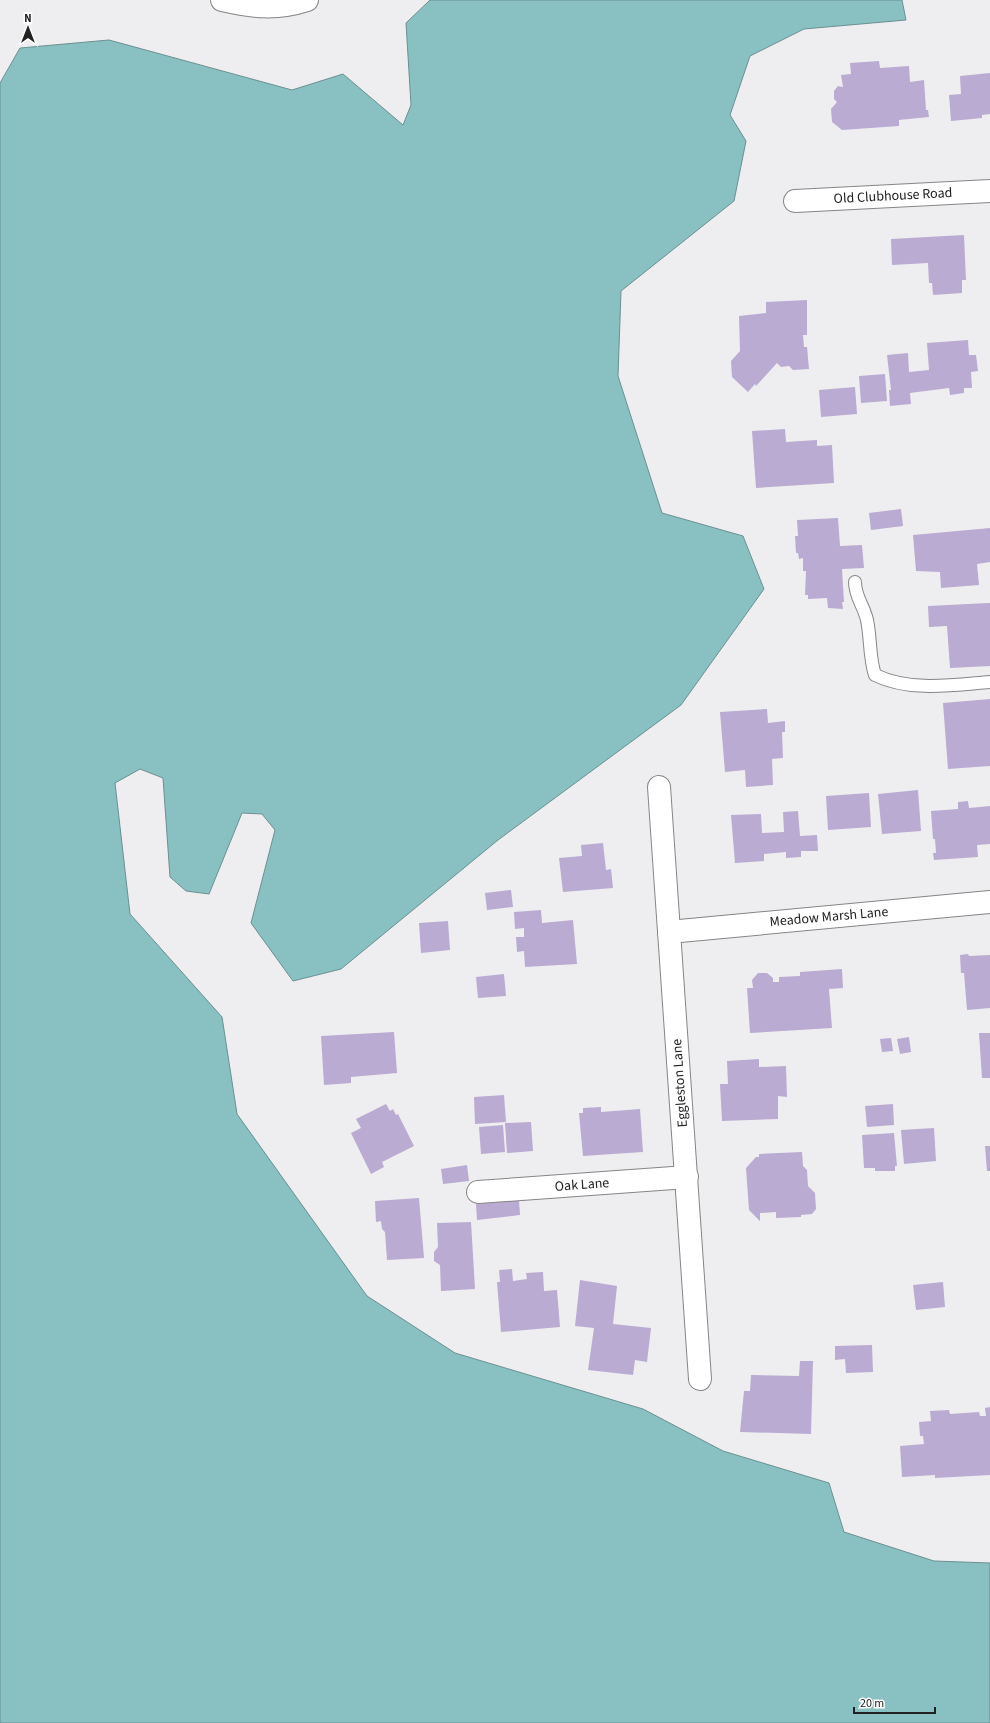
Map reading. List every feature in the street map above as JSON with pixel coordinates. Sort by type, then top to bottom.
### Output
[{"type":"street","points":[[222,0],[266,8],[292,5],[307,0]]},
{"type":"street","name":"Old Clubhouse Road","points":[[795,201],[990,190]]},
{"type":"street","name":"Eggleston Lane","points":[[659,787],[700,1379]]},
{"type":"street","name":"Meadow Marsh Lane","points":[[669,932],[990,902]]},
{"type":"street","name":"Oak Lane","points":[[478,1192],[687,1177]]},
{"type":"lane","points":[[855,582],[855,590],[868,622],[871,660],[875,675],[886,681],[904,684],[945,686],[990,682]]},
{"type":"water","points":[[430,0],[902,0],[906,20],[804,29],[750,56],[730,115],[746,141],[734,201],[621,291],[618,376],[662,513],[743,536],[764,589],[681,705],[498,840],[341,969],[293,981],[251,923],[275,830],[262,814],[242,813],[209,894],[186,891],[170,877],[163,778],[140,769],[115,783],[130,914],[222,1017],[237,1114],[367,1296],[455,1353],[643,1409],[723,1451],[829,1483],[844,1532],[934,1561],[990,1563],[990,1723],[0,1723],[0,83],[20,48],[109,40],[292,90],[343,74],[403,125],[411,105],[406,23]]},
{"type":"building","points":[[879,61],[880,68],[909,66],[910,82],[924,80],[926,110],[928,110],[929,117],[899,120],[899,126],[842,130],[832,122],[831,109],[837,102],[834,99],[834,91],[838,86],[843,87],[841,75],[851,74],[850,63]]},
{"type":"building","points":[[990,73],[990,114],[982,115],[982,118],[951,121],[949,95],[961,94],[960,76]]},
{"type":"building","points":[[964,235],[966,280],[962,280],[962,293],[933,295],[932,283],[929,283],[928,263],[892,265],[891,239]]},
{"type":"building","points":[[807,300],[807,335],[803,335],[804,347],[807,347],[809,369],[793,370],[789,366],[781,367],[777,363],[756,386],[755,384],[748,392],[732,377],[731,361],[740,351],[739,316],[766,313],[766,302]]},
{"type":"building","points":[[968,340],[969,355],[976,355],[978,371],[971,372],[972,388],[964,388],[964,393],[950,395],[949,388],[910,393],[911,404],[890,406],[889,390],[891,390],[887,355],[908,353],[909,372],[929,370],[927,343]]},
{"type":"building","points":[[885,374],[887,401],[861,403],[859,376]]},
{"type":"building","points":[[855,387],[857,414],[821,417],[819,390]]},
{"type":"building","points":[[785,429],[786,442],[817,440],[817,446],[832,445],[834,483],[756,488],[752,431]]},
{"type":"building","points":[[901,509],[903,526],[871,530],[869,513]]},
{"type":"building","points":[[838,518],[840,546],[862,545],[864,568],[842,569],[843,609],[828,608],[827,598],[808,599],[808,595],[805,595],[806,571],[803,571],[803,558],[799,559],[798,553],[796,553],[795,536],[798,536],[797,520]]},
{"type":"building","points":[[990,528],[990,562],[977,564],[979,585],[941,588],[940,572],[916,571],[913,535]]},
{"type":"building","points":[[990,603],[990,666],[950,668],[947,626],[929,627],[928,606]]},
{"type":"building","points":[[990,699],[990,766],[948,769],[943,703]]},
{"type":"building","points":[[767,709],[768,723],[785,721],[785,732],[782,732],[783,758],[772,759],[773,785],[746,787],[745,770],[725,772],[720,712]]},
{"type":"building","points":[[918,790],[921,831],[882,834],[878,794]]},
{"type":"building","points":[[869,793],[871,827],[828,830],[826,796]]},
{"type":"building","points":[[968,801],[969,808],[990,806],[990,844],[977,845],[978,857],[934,860],[933,853],[936,853],[935,839],[933,839],[931,811],[958,809],[958,802]]},
{"type":"building","points":[[798,811],[800,836],[817,835],[818,851],[801,851],[801,857],[786,858],[786,852],[764,854],[764,861],[735,863],[731,815],[761,814],[762,833],[784,832],[783,812]]},
{"type":"building","points":[[603,843],[606,870],[611,869],[613,888],[563,892],[559,858],[582,856],[581,845]]},
{"type":"building","points":[[511,890],[513,907],[487,910],[485,893]]},
{"type":"building","points":[[541,910],[542,923],[573,920],[577,964],[525,967],[524,951],[517,952],[516,937],[524,937],[524,928],[515,929],[514,912]]},
{"type":"building","points":[[448,921],[450,950],[421,953],[419,923]]},
{"type":"building","points":[[968,954],[969,956],[990,955],[990,1008],[967,1010],[964,973],[961,973],[960,955]]},
{"type":"building","points":[[842,969],[843,988],[829,989],[832,1028],[750,1033],[747,988],[753,988],[752,980],[758,973],[767,973],[773,978],[773,982],[779,982],[779,977],[800,976],[800,972]]},
{"type":"building","points":[[504,974],[506,996],[478,998],[476,977]]},
{"type":"building","points":[[394,1032],[397,1073],[351,1077],[351,1083],[324,1085],[321,1036]]},
{"type":"building","points":[[979,1033],[990,1033],[990,1078],[982,1078]]},
{"type":"building","points":[[909,1037],[911,1052],[900,1054],[897,1039]]},
{"type":"building","points":[[891,1038],[893,1051],[882,1052],[880,1039]]},
{"type":"building","points":[[759,1059],[759,1067],[786,1066],[787,1097],[778,1096],[778,1119],[722,1121],[720,1084],[728,1084],[727,1061]]},
{"type":"building","points":[[504,1095],[506,1122],[475,1124],[474,1097]]},
{"type":"building","points":[[386,1104],[390,1111],[393,1109],[396,1115],[398,1114],[414,1146],[382,1162],[384,1167],[371,1174],[351,1133],[361,1128],[356,1119]]},
{"type":"building","points":[[893,1104],[894,1125],[867,1127],[865,1106]]},
{"type":"building","points":[[601,1107],[601,1112],[640,1109],[643,1152],[583,1156],[579,1113],[583,1113],[583,1108]]},
{"type":"building","points":[[531,1122],[533,1151],[507,1153],[505,1123]]},
{"type":"building","points":[[503,1125],[505,1152],[481,1154],[479,1127]]},
{"type":"building","points":[[934,1128],[936,1161],[904,1164],[901,1130]]},
{"type":"building","points":[[894,1133],[897,1166],[895,1166],[895,1171],[875,1171],[875,1168],[864,1168],[862,1135]]},
{"type":"building","points":[[985,1146],[990,1146],[990,1171],[987,1171]]},
{"type":"building","points":[[802,1152],[803,1166],[807,1170],[808,1186],[815,1193],[816,1209],[812,1214],[801,1215],[801,1217],[776,1218],[776,1212],[760,1213],[760,1221],[749,1210],[746,1168],[756,1157],[759,1157],[759,1154]]},
{"type":"building","points":[[467,1165],[469,1181],[443,1184],[441,1169]]},
{"type":"building","points":[[419,1198],[424,1258],[387,1260],[385,1232],[382,1229],[381,1221],[376,1222],[375,1201]]},
{"type":"building","points":[[519,1200],[520,1215],[477,1220],[476,1204]]},
{"type":"building","points":[[471,1222],[475,1289],[441,1291],[440,1265],[434,1261],[434,1252],[438,1247],[437,1223]]},
{"type":"building","points":[[512,1269],[513,1281],[527,1279],[526,1273],[543,1272],[544,1291],[557,1290],[560,1327],[501,1332],[497,1282],[500,1282],[499,1270]]},
{"type":"building","points":[[580,1280],[617,1286],[613,1324],[651,1328],[647,1362],[635,1360],[633,1375],[588,1370],[594,1328],[575,1326]]},
{"type":"building","points":[[943,1282],[945,1307],[916,1310],[913,1285]]},
{"type":"building","points":[[872,1345],[873,1372],[846,1373],[845,1359],[835,1360],[835,1346]]},
{"type":"building","points":[[800,1361],[813,1361],[811,1434],[740,1432],[744,1391],[750,1391],[751,1375],[799,1376]]},
{"type":"building","points":[[990,1407],[990,1475],[935,1478],[935,1475],[902,1477],[900,1446],[924,1444],[923,1436],[920,1436],[919,1422],[931,1421],[930,1411],[949,1410],[950,1414],[979,1412],[980,1416],[986,1416],[985,1408]]}]
